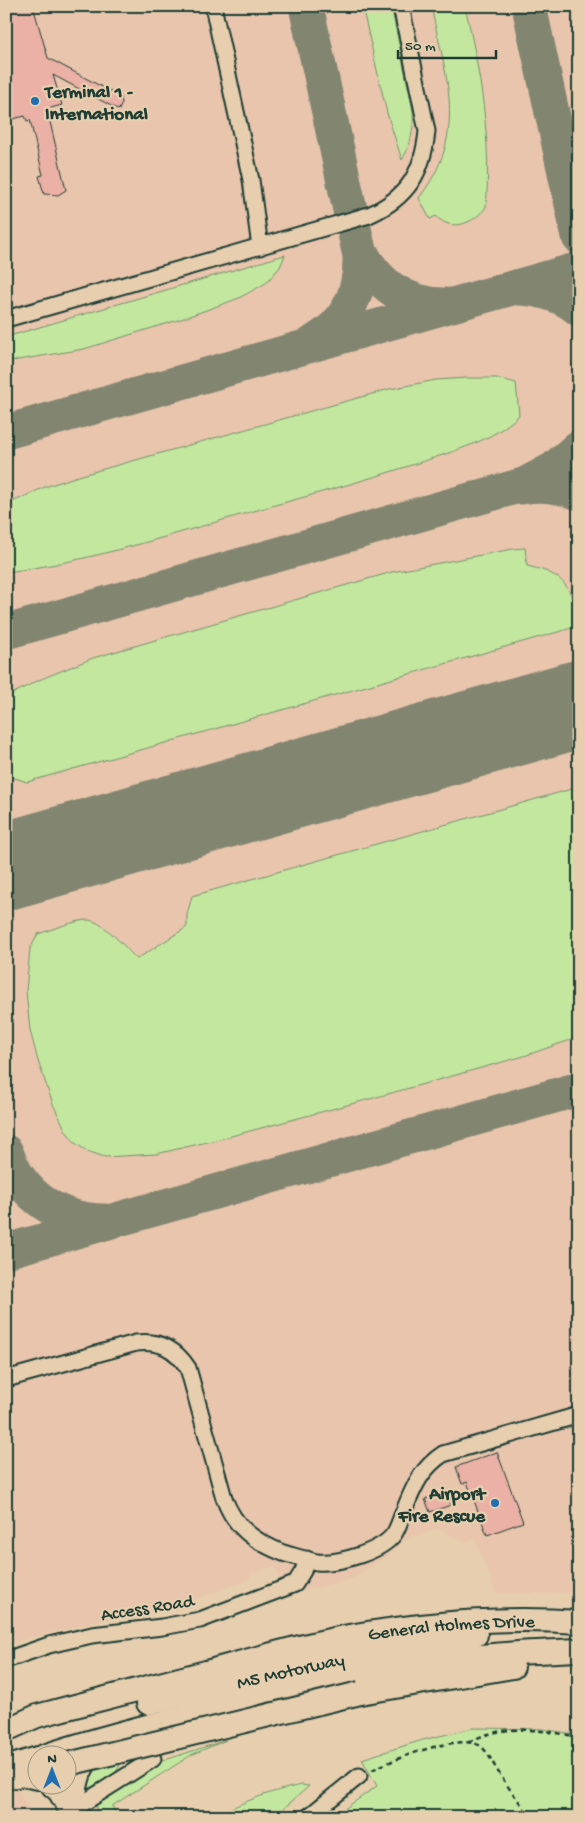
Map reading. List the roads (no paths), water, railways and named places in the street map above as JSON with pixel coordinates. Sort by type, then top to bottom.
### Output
[{"type":"highway","name":"General Holmes Drive","points":[[6,1730],[37,1716],[281,1652],[348,1637],[403,1628],[468,1622],[538,1619],[579,1623]]},
{"type":"highway","name":"M5 Motorway","points":[[6,1737],[275,1671],[354,1654],[462,1637],[579,1623]]},
{"type":"highway","name":"General Holmes Drive","points":[[76,1746],[112,1735],[321,1682],[387,1669],[439,1660],[508,1653],[579,1650]]},
{"type":"highway","name":"M5 Motorway","points":[[78,1762],[360,1693],[510,1668],[579,1661]]},
{"type":"highway","points":[[6,1719],[37,1716]]},
{"type":"highway","points":[[71,1816],[79,1772],[92,1754],[104,1746],[112,1735]]},
{"type":"highway","points":[[6,1768],[28,1761]]},
{"type":"highway","points":[[6,1777],[28,1772]]},
{"type":"highway","points":[[6,1777],[28,1776]]},
{"type":"highway","points":[[61,1796],[71,1816]]},
{"type":"lane","points":[[213,6],[251,180],[260,246]]},
{"type":"lane","points":[[6,319],[368,215],[384,208],[412,182],[421,165],[426,148],[427,131],[401,6]]},
{"type":"lane","points":[[6,1379],[136,1343],[147,1342],[168,1347],[177,1353],[188,1368],[224,1498],[228,1511],[234,1520],[241,1529],[268,1546],[317,1562],[339,1560],[371,1551],[388,1541],[398,1528],[421,1474],[430,1463],[443,1454],[579,1415]]},
{"type":"lane","name":"Access Road","points":[[6,1660],[49,1645],[84,1637],[200,1620],[295,1584],[307,1560]]},
{"type":"lane","points":[[71,1816],[85,1802],[153,1759]]},
{"type":"lane","points":[[308,1817],[359,1776]]},
{"type":"place","name":"Terminal 1 - International","points":[[35,101]]},
{"type":"place","name":"Airport Fire Rescue","points":[[495,1503]]}]
